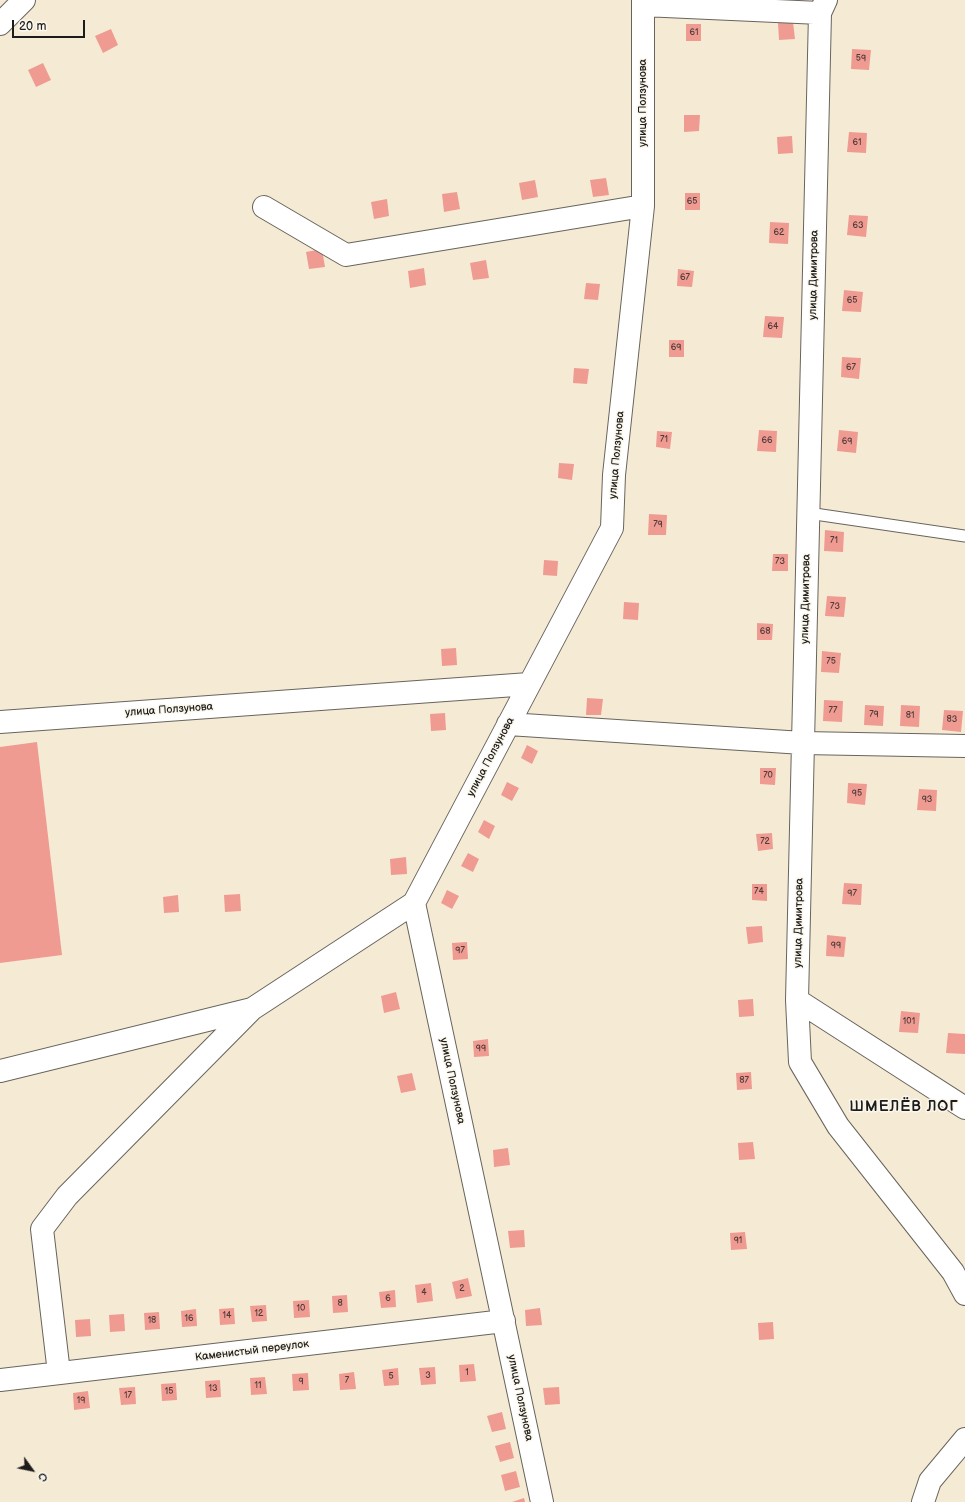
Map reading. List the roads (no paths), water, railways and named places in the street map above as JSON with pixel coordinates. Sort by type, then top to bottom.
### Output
[{"type":"street","points":[[0,24],[24,0]]},
{"type":"street","points":[[643,2],[823,6]]},
{"type":"street","name":"улица Ползунова","points":[[542,1502],[414,903],[612,528],[614,475],[643,206],[643,2]]},
{"type":"street","name":"улица Димитрова","points":[[823,6],[808,513],[797,1000],[800,1062],[838,1126],[952,1272],[965,1294]]},
{"type":"street","points":[[264,207],[346,255],[643,206]]},
{"type":"street","name":"улица Ползунова","points":[[0,722],[529,684]]},
{"type":"street","points":[[508,724],[803,743],[965,746]]},
{"type":"street","points":[[59,1373],[42,1229],[67,1196],[252,1010],[414,903]]},
{"type":"street","points":[[797,1000],[965,1108]]},
{"type":"street","points":[[0,1071],[252,1010]]},
{"type":"street","name":"Каменистый переулок","points":[[0,1380],[504,1321]]},
{"type":"street","points":[[923,1502],[930,1481],[965,1439]]},
{"type":"lane","points":[[808,513],[965,536]]},
{"type":"district","name":"ШМЕЛЁВ ЛОГ","points":[[904,1107]]}]
